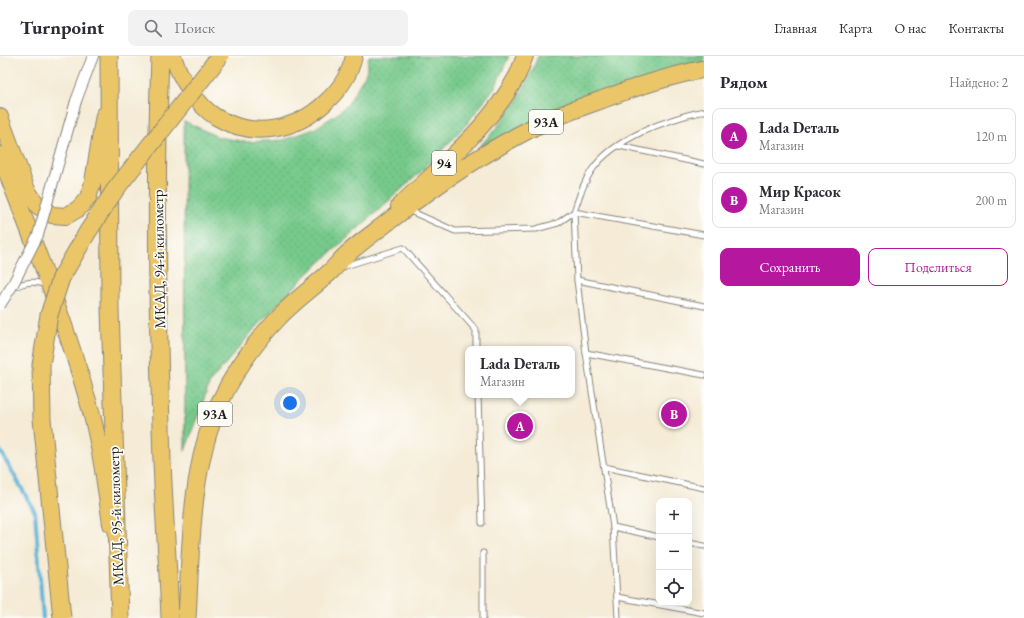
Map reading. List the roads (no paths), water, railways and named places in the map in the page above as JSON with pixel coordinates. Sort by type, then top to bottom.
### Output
[{"type":"highway","points":[[108,89],[109,56]]},
{"type":"highway","name":"МКАД, 94-й километр","points":[[160,56],[158,217],[162,462],[170,618]]},
{"type":"highway","points":[[62,618],[42,419],[42,365],[49,315],[61,278],[87,233],[115,190],[220,56]]},
{"type":"highway","name":"93A","points":[[187,618],[192,528],[198,479],[206,443],[218,407],[234,376],[255,345],[274,322],[405,203],[486,154],[534,127],[580,107],[633,88],[704,69]]},
{"type":"highway","name":"МКАД, 95-й километр","points":[[108,89],[110,309],[120,618]]},
{"type":"main road","points":[[173,56],[175,64],[194,97],[216,117],[242,128],[270,130],[296,123],[318,109],[338,91],[352,68],[354,56]]},
{"type":"main road","name":"94","points":[[405,203],[472,137],[498,107],[518,76],[525,56]]},
{"type":"main road","points":[[0,117],[27,190],[38,206],[52,215],[66,216],[78,209],[88,198],[93,182],[108,89]]},
{"type":"main road","points":[[0,155],[54,297],[89,403],[102,463],[118,568]]},
{"type":"street","points":[[1,299],[12,286],[38,234],[76,101],[93,56]]},
{"type":"lane","points":[[618,618],[613,527],[586,352],[577,280],[574,212],[582,189],[593,169],[602,158],[633,137],[648,130],[684,115],[704,111]]},
{"type":"lane","points":[[619,146],[704,164]]},
{"type":"lane","points":[[405,203],[455,231],[536,229],[558,223],[574,212],[704,235]]},
{"type":"lane","points":[[331,270],[404,248],[476,330],[476,346]]},
{"type":"lane","points":[[1,299],[37,250]]},
{"type":"lane","points":[[577,280],[704,306]]},
{"type":"lane","points":[[1,299],[20,284],[34,282],[46,285],[54,297]]},
{"type":"lane","points":[[586,352],[704,375]]},
{"type":"lane","points":[[478,398],[482,523]]},
{"type":"lane","points":[[604,467],[704,488]]},
{"type":"lane","points":[[613,527],[656,536]]},
{"type":"lane","points":[[692,544],[704,546]]},
{"type":"lane","points":[[484,553],[484,618]]},
{"type":"lane","points":[[617,597],[704,612]]},
{"type":"waterway","points":[[0,450],[35,512],[43,618]]},
{"type":"place","name":"Мир Красок","points":[[674,414]]},
{"type":"place","name":"Lada Dеталь","points":[[520,426]]}]
